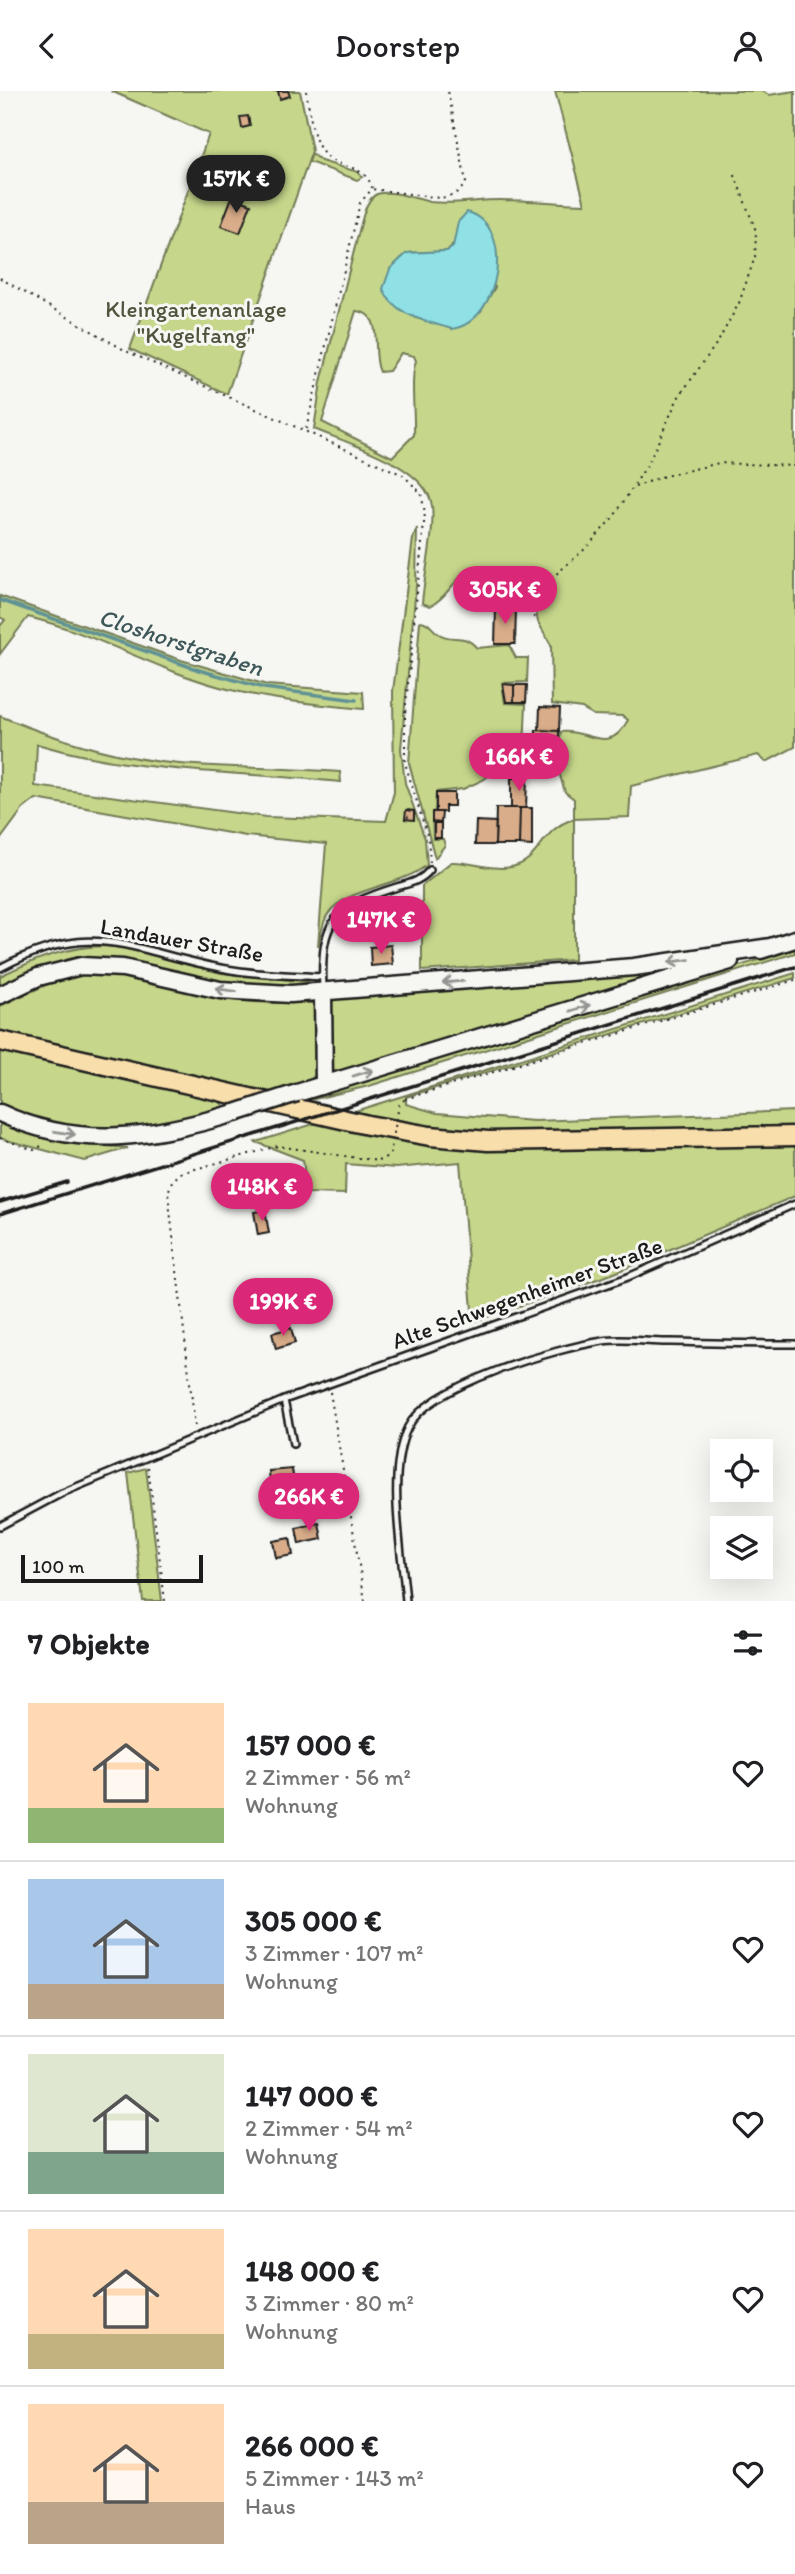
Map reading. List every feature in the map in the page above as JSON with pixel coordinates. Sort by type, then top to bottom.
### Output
[{"type":"main road","points":[[0,1113],[52,1131],[130,1137],[178,1129],[682,977],[795,939]]},
{"type":"main road","points":[[0,995],[62,970],[102,965],[220,990],[253,993],[322,985],[634,968],[771,947]]},
{"type":"main road","points":[[322,985],[324,1085]]},
{"type":"main road","points":[[0,1041],[368,1125],[430,1136],[488,1141],[795,1136]]},
{"type":"lane","points":[[322,985],[328,935],[338,912],[360,899],[418,881],[430,870]]},
{"type":"lane","name":"Landauer Straße","points":[[0,968],[33,951],[58,943],[94,940],[127,943],[220,968],[322,985]]},
{"type":"lane","name":"Alte Schwegenheimer Straße","points":[[0,1526],[62,1493],[284,1400],[628,1277],[795,1204]]},
{"type":"lane","points":[[406,1601],[398,1492],[400,1457],[408,1427],[424,1406],[466,1383],[544,1356],[605,1341],[795,1344]]},
{"type":"lane","points":[[284,1400],[293,1444]]},
{"type":"path","points":[[306,91],[318,145],[324,154],[365,174],[372,189]]},
{"type":"path","points":[[372,189],[440,198],[460,192],[467,177],[448,91]]},
{"type":"path","points":[[534,618],[531,596],[602,532],[649,462],[678,398],[727,327],[748,282],[755,257],[756,231],[734,173]]},
{"type":"path","points":[[306,430],[355,213],[372,189]]},
{"type":"path","points":[[0,278],[126,351],[403,475],[421,493],[425,513],[405,763],[428,838],[430,870]]},
{"type":"path","points":[[632,488],[661,477],[719,463],[795,466]]},
{"type":"path","points":[[494,604],[531,607]]},
{"type":"path","points":[[407,817],[420,813]]},
{"type":"path","points":[[197,1438],[167,1193],[172,1181],[181,1173],[278,1146],[378,1161],[390,1155],[399,1105],[405,1100],[795,980]]},
{"type":"path","points":[[0,1138],[34,1150],[41,1148],[52,1131]]},
{"type":"path","points":[[329,1384],[365,1601]]},
{"type":"path","points":[[147,1459],[164,1601]]},
{"type":"green space","name":"Kleingartenanlage \"Kugelfang\"","points":[[111,91],[300,91],[312,151],[227,394],[130,349],[209,134]]},
{"type":"green space","points":[[555,91],[762,91],[769,95],[795,91],[795,747],[766,762],[758,755],[631,786],[629,817],[574,819],[574,799],[565,792],[557,766],[561,732],[605,739],[621,731],[628,720],[623,716],[593,715],[582,708],[552,704],[551,645],[538,622],[534,602],[481,603],[476,594],[478,584],[465,573],[435,603],[430,606],[422,603],[433,517],[427,492],[416,479],[384,458],[314,429],[321,382],[360,227],[373,196],[389,193],[438,203],[521,200],[585,204]],"holes":[[[456,241],[495,287],[481,311],[452,329],[416,318],[390,269],[407,253],[447,251]],[[356,311],[365,313],[374,326],[380,372],[389,371],[401,353],[414,356],[416,361],[413,386],[414,435],[392,457],[322,422]]]},
{"type":"green space","points":[[312,154],[321,161],[358,172],[362,177],[357,180],[309,162]]},
{"type":"green space","points":[[417,528],[416,586],[401,749],[405,783],[425,839],[427,865],[403,878],[347,898],[336,905],[326,917],[318,946],[326,844],[246,836],[36,799],[23,809],[0,840],[0,716],[65,740],[134,758],[180,764],[340,772],[341,782],[150,766],[75,754],[37,744],[35,786],[266,817],[386,821],[394,792],[393,691],[413,539]]},
{"type":"green space","points":[[0,596],[181,660],[267,685],[363,692],[364,709],[274,698],[220,687],[172,671],[77,632],[28,617],[0,654],[0,626],[5,620],[0,617]]},
{"type":"green space","points":[[420,621],[439,634],[449,638],[462,638],[477,648],[509,645],[516,658],[528,658],[527,682],[502,683],[505,703],[526,704],[524,750],[483,780],[463,789],[436,792],[435,811],[432,812],[433,839],[443,839],[445,845],[435,858],[409,763]]},
{"type":"green space","points":[[574,819],[574,960],[422,971],[422,886],[451,862],[496,868],[521,864],[563,824]]},
{"type":"green space","points":[[105,946],[133,949],[221,973],[301,981],[312,983],[313,986],[257,989],[89,960],[0,991],[0,976],[26,964],[63,951]]},
{"type":"green space","points":[[795,949],[795,953],[369,1086],[306,1101],[305,1099]]},
{"type":"green space","points":[[681,967],[680,970],[335,1075],[330,1072],[331,1003],[335,997]]},
{"type":"green space","points":[[93,972],[231,1000],[315,1003],[315,1075],[297,1086],[259,1094],[0,1035],[0,1006],[65,976]]},
{"type":"green space","points":[[795,973],[795,978],[406,1097],[406,1104],[437,1113],[534,1121],[795,1111],[795,1129],[473,1148],[550,1150],[795,1143],[795,1196],[612,1274],[473,1322],[460,1162],[396,1168],[346,1164],[345,1194],[307,1193],[303,1160],[256,1142]]},
{"type":"green space","points":[[0,1051],[218,1100],[224,1106],[166,1126],[136,1131],[63,1128],[0,1107]]},
{"type":"green space","points":[[0,1123],[46,1138],[128,1148],[85,1161],[0,1138]]},
{"type":"green space","points":[[146,1468],[162,1601],[143,1601],[128,1473]]},
{"type":"water","points":[[467,212],[482,220],[492,234],[497,252],[491,292],[482,309],[469,322],[452,329],[412,316],[395,306],[383,289],[390,269],[407,253],[447,251],[453,247],[458,222]]},
{"type":"building","points":[[278,91],[288,91],[290,96],[280,99]]},
{"type":"building","points":[[248,116],[250,126],[242,128],[240,117]]},
{"type":"building","points":[[232,197],[251,204],[240,233],[221,226]]},
{"type":"building","points":[[496,608],[516,608],[515,644],[495,644]]},
{"type":"building","points":[[503,684],[514,685],[514,702],[506,702]]},
{"type":"building","points":[[514,685],[527,685],[526,702],[514,702]]},
{"type":"building","points":[[540,707],[560,708],[559,731],[539,730]]},
{"type":"building","points":[[536,730],[559,731],[558,755],[535,754]]},
{"type":"building","points":[[511,778],[527,778],[526,808],[511,808]]},
{"type":"building","points":[[436,793],[454,793],[454,806],[445,806],[445,812],[436,812]]},
{"type":"building","points":[[496,808],[520,808],[519,845],[495,845]]},
{"type":"building","points":[[520,808],[532,808],[532,846],[519,845]]},
{"type":"building","points":[[406,810],[414,811],[414,820],[405,819]]},
{"type":"building","points":[[432,812],[442,812],[441,823],[432,822]]},
{"type":"building","points":[[476,821],[496,822],[495,845],[475,845]]},
{"type":"building","points":[[434,823],[441,823],[441,838],[434,838]]},
{"type":"building","points":[[391,945],[393,964],[371,966],[370,947]]},
{"type":"building","points":[[265,1210],[269,1233],[258,1235],[254,1212]]},
{"type":"building","points":[[291,1328],[295,1343],[276,1349],[272,1333]]},
{"type":"building","points":[[292,1469],[295,1490],[271,1493],[269,1471]]},
{"type":"building","points":[[319,1523],[322,1539],[299,1544],[296,1528]]},
{"type":"building","points":[[290,1538],[293,1555],[276,1558],[273,1541]]},
{"type":"waterway","name":"Closhorstgraben","points":[[0,600],[199,670],[264,688],[356,700]]},
{"type":"railway","points":[[0,1214],[795,967]]},
{"type":"railway","points":[[0,1202],[67,1182]]}]
